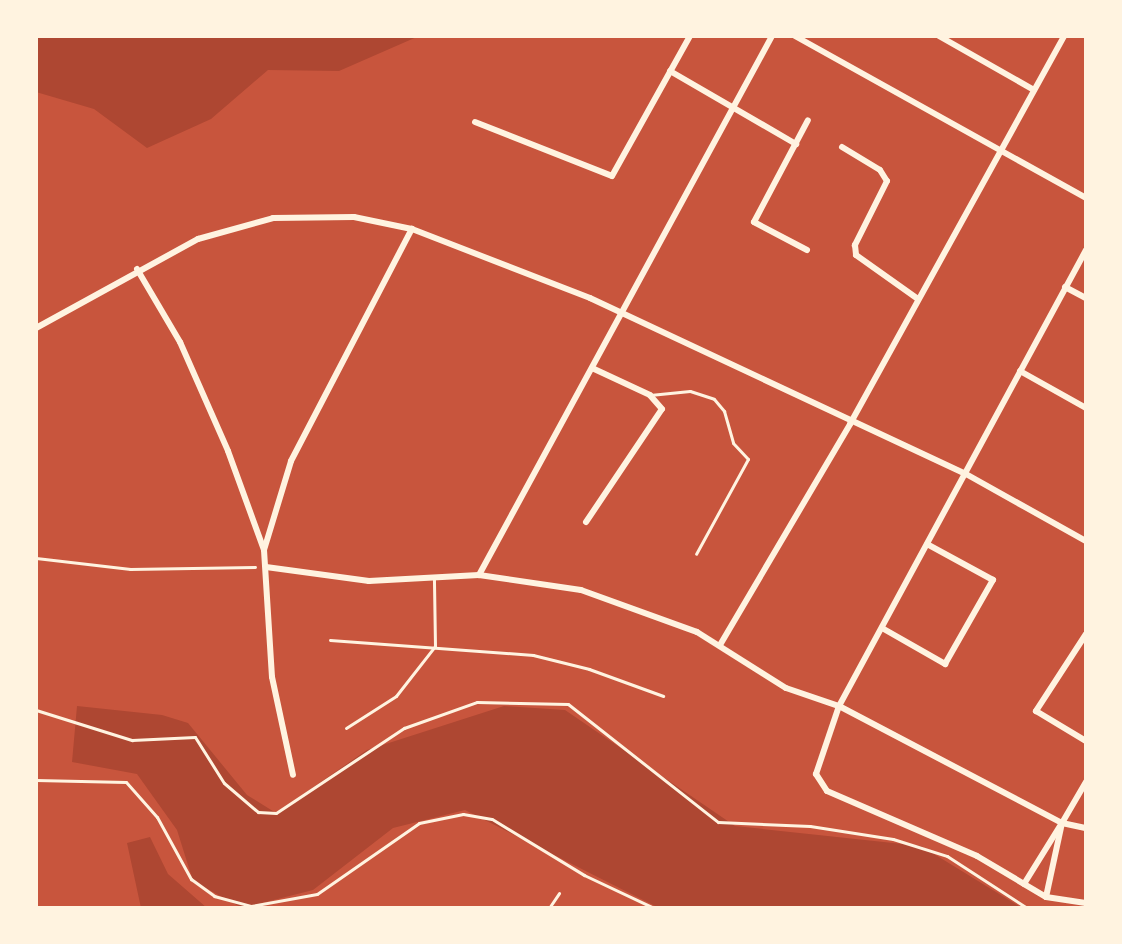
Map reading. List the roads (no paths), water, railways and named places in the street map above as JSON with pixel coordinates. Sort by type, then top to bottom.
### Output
[{"type":"street","points":[[475,122],[612,176],[690,36]]},
{"type":"street","points":[[479,575],[592,368],[617,313],[772,36]]},
{"type":"street","points":[[795,36],[1086,198]]},
{"type":"street","points":[[939,36],[1034,90]]},
{"type":"street","points":[[720,645],[850,424],[1064,36]]},
{"type":"street","points":[[670,71],[796,144]]},
{"type":"street","points":[[807,250],[754,222],[808,120]]},
{"type":"street","points":[[842,147],[880,170],[887,181],[855,245],[856,255],[918,299]]},
{"type":"street","points":[[36,328],[137,269],[198,239],[273,218],[354,217],[412,229],[617,313],[850,424],[966,474],[1086,541]]},
{"type":"street","points":[[264,550],[291,461],[412,229]]},
{"type":"street","points":[[1086,250],[839,706],[816,774],[827,791],[977,856],[1046,897],[1086,903]]},
{"type":"street","points":[[137,269],[180,342],[228,451],[264,550],[272,677],[293,775]]},
{"type":"street","points":[[1065,287],[1086,298]]},
{"type":"street","points":[[586,522],[662,409],[650,395],[592,368]]},
{"type":"street","points":[[1020,371],[1086,408]]},
{"type":"street","points":[[882,628],[945,664],[993,580],[927,544]]},
{"type":"street","points":[[266,567],[369,581],[479,575],[581,590],[652,613],[720,645],[786,688],[839,706],[1062,823],[1086,828]]},
{"type":"street","points":[[1086,634],[1036,711],[1086,741]]},
{"type":"street","points":[[1024,884],[1086,782]]},
{"type":"street","points":[[1046,897],[1062,823]]},
{"type":"lane","points":[[650,395],[690,391],[714,399],[724,411],[733,443],[748,459],[696,554]]},
{"type":"lane","points":[[346,728],[396,696],[435,646],[434,579]]},
{"type":"lane","points":[[330,640],[533,655],[663,696]]},
{"type":"lane","points":[[549,908],[559,893]]}]
